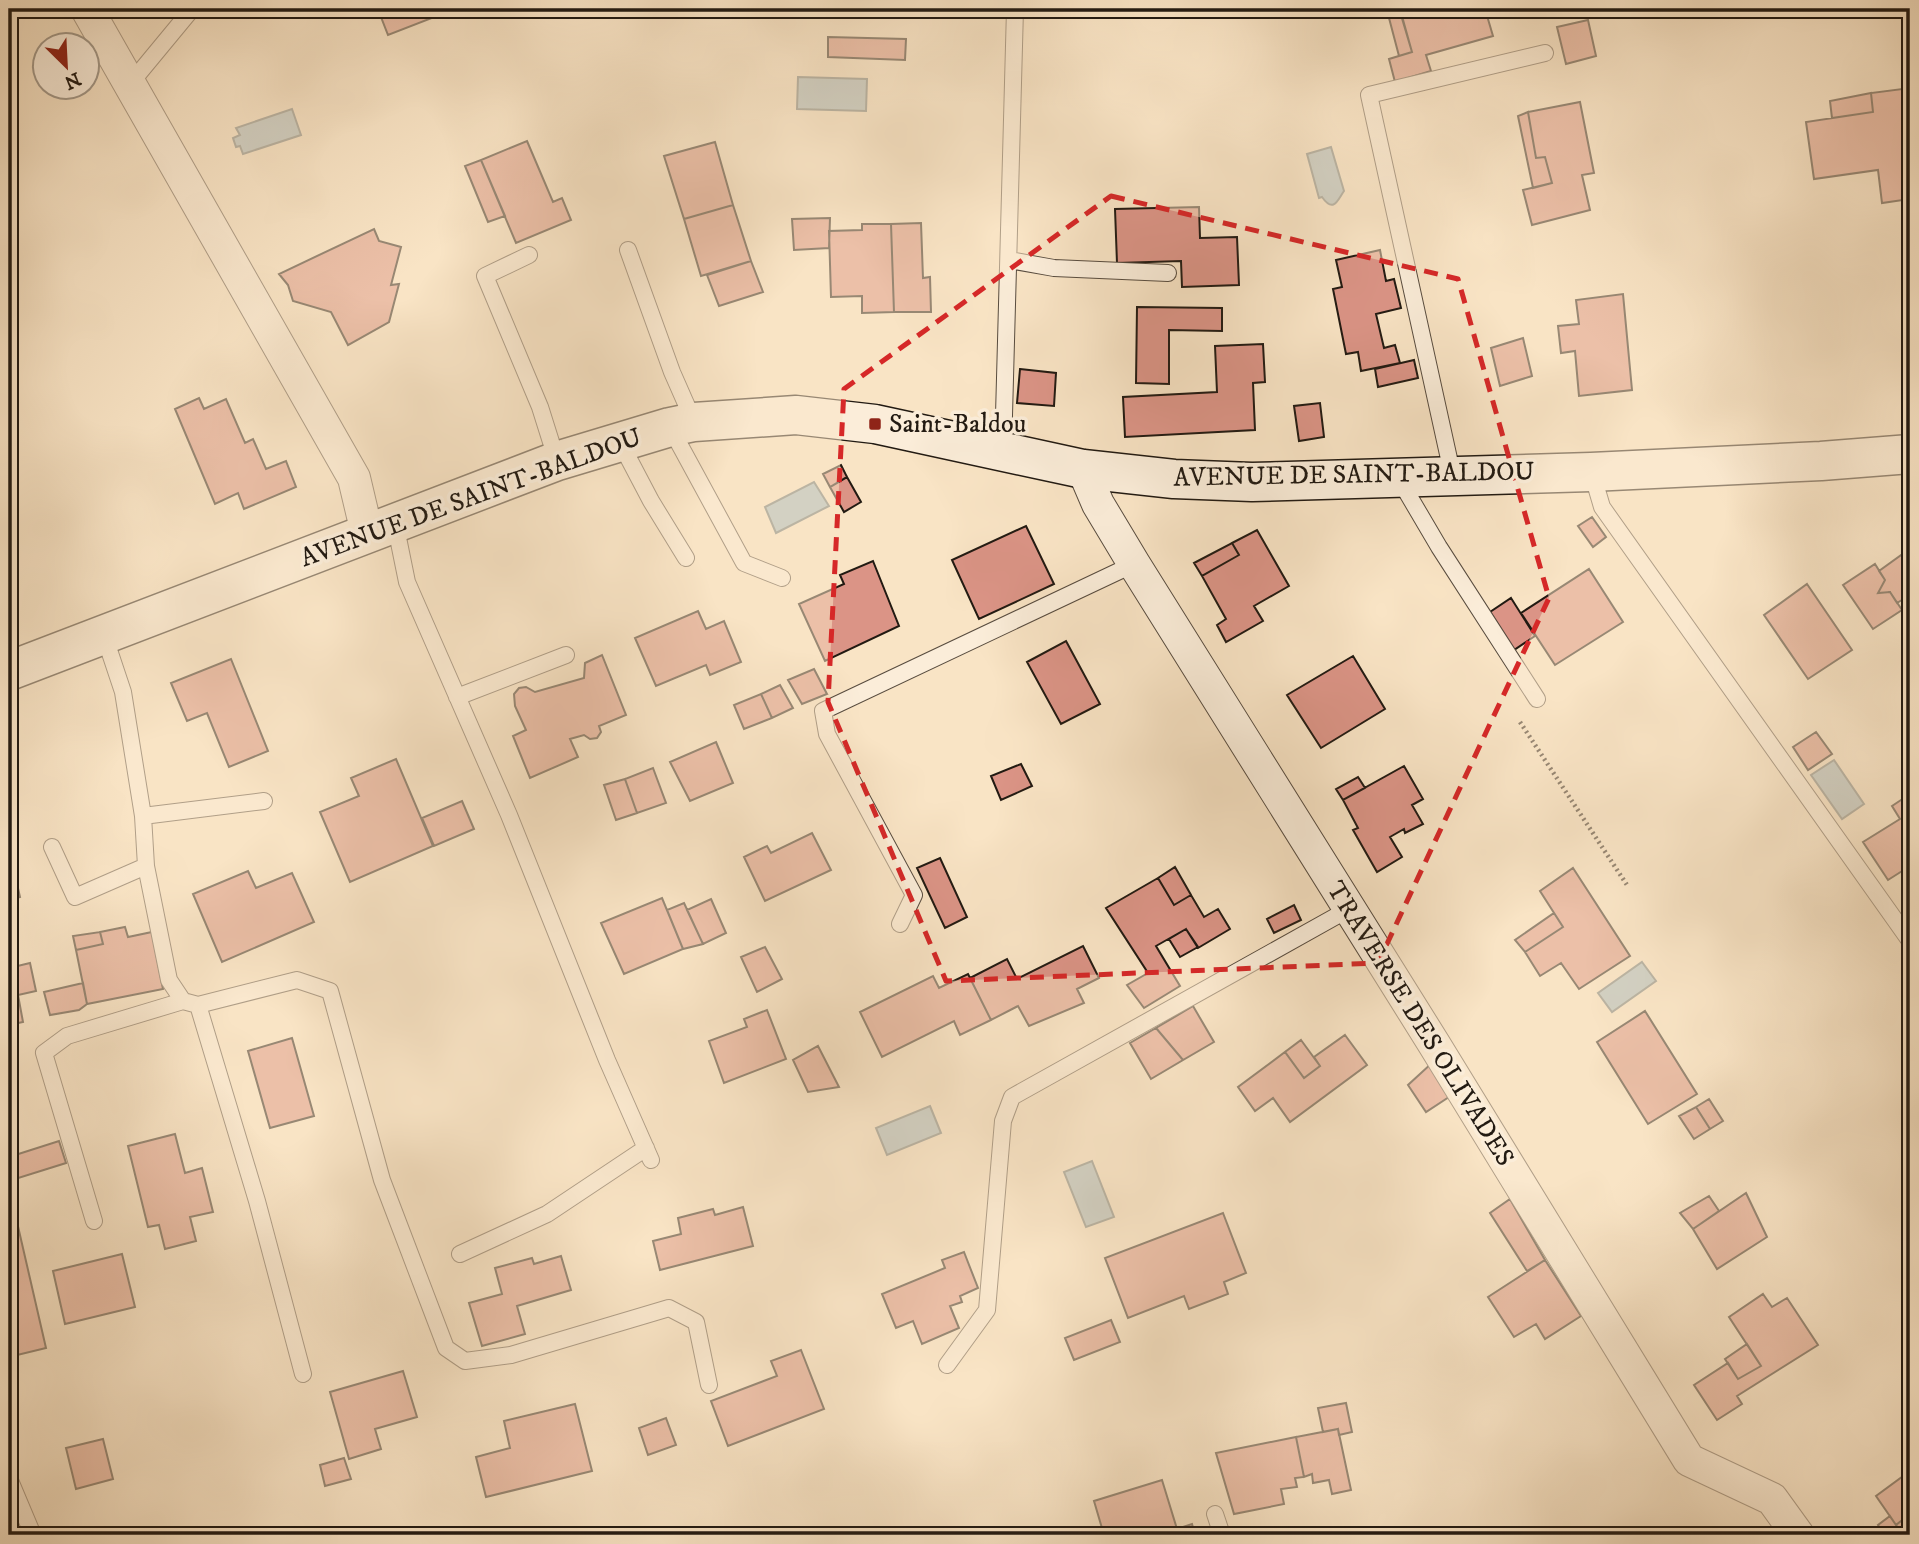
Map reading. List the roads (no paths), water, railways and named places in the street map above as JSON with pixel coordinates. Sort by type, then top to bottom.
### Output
[{"type":"street","points":[[88,9],[381,528]]},
{"type":"street","name":"AVENUE DE SAINT-BALDOU","points":[[9,671],[557,461],[682,424],[796,415],[875,424],[1083,469],[1174,479],[1252,482],[1453,477],[1821,461],[1910,454]]},
{"type":"street","name":"TRAVERSE DES OLIVADES","points":[[1083,469],[1098,504],[1134,564],[1689,1460],[1773,1499],[1798,1535]]},
{"type":"lane","points":[[130,84],[192,9]]},
{"type":"lane","points":[[1003,452],[1015,9]]},
{"type":"lane","points":[[1453,477],[1369,95],[1545,53]]},
{"type":"lane","points":[[628,250],[672,372],[682,424],[744,563],[782,578]]},
{"type":"lane","points":[[529,255],[485,276],[540,407],[557,461]]},
{"type":"lane","points":[[1009,260],[1054,268],[1168,272]]},
{"type":"lane","points":[[621,442],[651,500],[686,558]]},
{"type":"lane","points":[[1591,471],[1602,507],[1910,941]]},
{"type":"lane","points":[[1398,478],[1537,699]]},
{"type":"lane","points":[[381,528],[509,815],[607,1060],[648,1154],[547,1214],[460,1254]]},
{"type":"lane","points":[[900,924],[914,895],[827,734],[823,711],[1134,564]]},
{"type":"lane","points":[[104,635],[123,692],[143,816],[146,866],[169,979],[190,1003],[257,1201],[303,1374]]},
{"type":"lane","points":[[457,697],[566,655]]},
{"type":"lane","points":[[143,816],[264,801]]},
{"type":"lane","points":[[52,847],[75,897],[146,866]]},
{"type":"lane","points":[[947,1365],[987,1310],[1003,1121],[1012,1097],[1349,909]]},
{"type":"lane","points":[[94,1221],[44,1053],[67,1036],[190,1003],[297,980],[330,990],[382,1180],[446,1348],[465,1361],[511,1355],[669,1308],[696,1322],[709,1385]]},
{"type":"lane","points":[[9,1478],[33,1535]]},
{"type":"lane","points":[[1214,1514],[1222,1535]]},
{"type":"water","points":[[798,77],[867,79],[866,111],[797,109]]},
{"type":"water","points":[[292,109],[301,135],[243,154],[240,146],[236,147],[233,138],[240,135],[236,128]]},
{"type":"water","points":[[1331,147],[1344,191],[1333,205],[1322,197],[1319,198],[1307,154]]},
{"type":"water","points":[[814,482],[829,506],[776,533],[765,507]]},
{"type":"water","points":[[1834,760],[1864,804],[1842,819],[1811,775]]},
{"type":"water","points":[[1642,962],[1656,981],[1612,1012],[1598,993]]},
{"type":"water","points":[[930,1106],[941,1133],[887,1155],[876,1128]]},
{"type":"water","points":[[1092,1161],[1114,1217],[1086,1227],[1064,1172]]},
{"type":"place","name":"Saint-Baldou","points":[[875,424]]}]
